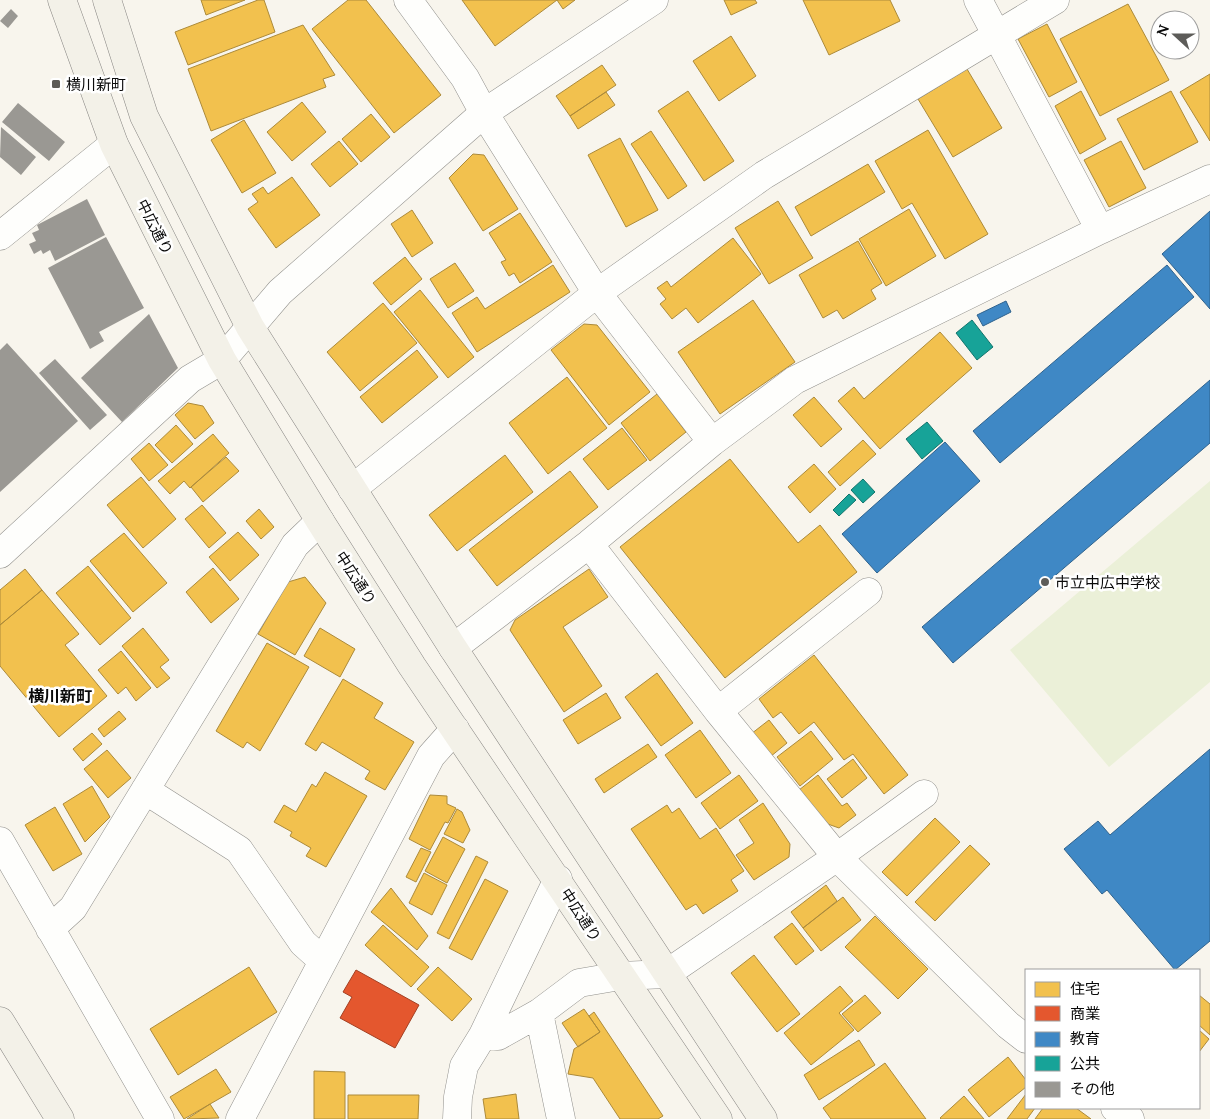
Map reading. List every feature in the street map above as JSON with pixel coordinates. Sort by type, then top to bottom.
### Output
[{"type":"street","name":"中広通り","points":[[62,0],[114,144],[222,360],[320,521],[454,729],[558,879],[620,976],[718,1119]]},
{"type":"street","points":[[107,0],[144,116],[250,327],[453,648],[763,1119]]},
{"type":"street","points":[[408,0],[465,78],[484,113],[597,293],[712,442]]},
{"type":"street","points":[[0,554],[190,379],[222,360],[280,292],[484,113],[654,0]]},
{"type":"street","points":[[978,0],[1100,230]]},
{"type":"street","points":[[352,490],[597,293],[764,175],[1055,0]]},
{"type":"street","points":[[0,236],[114,144]]},
{"type":"street","points":[[453,648],[589,544],[712,442],[795,380],[1100,230],[1210,179]]},
{"type":"street","points":[[50,929],[73,908],[295,545],[320,521]]},
{"type":"street","points":[[589,544],[718,711],[837,857],[1008,1025],[1025,1038]]},
{"type":"street","points":[[718,711],[868,592]]},
{"type":"street","points":[[240,1119],[431,756],[454,729]]},
{"type":"street","points":[[145,790],[239,850],[302,943],[323,961]]},
{"type":"street","points":[[482,1035],[498,1036],[539,1013],[579,983],[620,976],[666,974],[837,857],[924,794]]},
{"type":"street","points":[[0,842],[160,1119]]},
{"type":"street","points":[[457,1119],[458,1096],[464,1066],[482,1035],[558,879]]},
{"type":"street","points":[[539,1013],[560,1119]]},
{"type":"street","points":[[0,1021],[60,1119]]},
{"type":"street","points":[[1116,1109],[1130,1119]]},
{"type":"green space","points":[[1210,481],[1210,682],[1109,767],[1010,650]]},
{"type":"building: 住宅","points":[[201,0],[245,0],[206,15]]},
{"type":"building: 住宅","points":[[258,0],[264,0],[275,32],[188,65],[175,32]]},
{"type":"building: 住宅","points":[[348,0],[366,0],[441,95],[394,133],[312,29]]},
{"type":"building: 住宅","points":[[462,0],[557,0],[495,46]]},
{"type":"building: 住宅","points":[[557,0],[575,0],[563,9]]},
{"type":"building: 住宅","points":[[724,0],[755,0],[757,3],[731,15]]},
{"type":"building: 住宅","points":[[803,0],[890,0],[900,21],[829,55]]},
{"type":"building: 住宅","points":[[1128,4],[1150,45],[1150,60],[1158,60],[1169,80],[1100,116],[1060,39]]},
{"type":"building: 住宅","points":[[1047,24],[1077,82],[1049,97],[1018,39]]},
{"type":"building: 住宅","points":[[303,25],[335,75],[323,79],[326,87],[211,131],[188,69]]},
{"type":"building: 住宅","points":[[731,36],[756,76],[719,101],[693,61]]},
{"type":"building: 住宅","points":[[602,65],[616,85],[570,116],[556,96]]},
{"type":"building: 住宅","points":[[967,69],[1002,128],[953,157],[918,99]]},
{"type":"building: 住宅","points":[[1210,74],[1210,141],[1180,92]]},
{"type":"building: 住宅","points":[[688,91],[734,161],[704,181],[658,111]]},
{"type":"building: 住宅","points":[[1081,91],[1106,139],[1080,154],[1055,106]]},
{"type":"building: 住宅","points":[[1171,91],[1198,142],[1144,170],[1117,119]]},
{"type":"building: 住宅","points":[[606,92],[615,105],[578,129],[570,116]]},
{"type":"building: 住宅","points":[[302,102],[326,132],[292,161],[267,132]]},
{"type":"building: 住宅","points":[[371,114],[390,137],[361,162],[342,139]]},
{"type":"building: 住宅","points":[[244,120],[276,173],[242,193],[211,140]]},
{"type":"building: 住宅","points":[[928,130],[988,234],[945,259],[912,203],[902,209],[875,161]]},
{"type":"building: 住宅","points":[[651,131],[687,186],[668,199],[631,144]]},
{"type":"building: 住宅","points":[[620,138],[658,210],[626,227],[588,155]]},
{"type":"building: 住宅","points":[[339,141],[358,164],[330,187],[311,164]]},
{"type":"building: 住宅","points":[[1121,141],[1146,188],[1109,207],[1084,160]]},
{"type":"building: 住宅","points":[[473,154],[484,155],[518,209],[483,231],[449,178]]},
{"type":"building: 住宅","points":[[868,164],[885,192],[811,236],[795,207]]},
{"type":"building: 住宅","points":[[292,177],[320,215],[276,248],[248,209],[258,202],[252,194],[263,187],[268,194]]},
{"type":"building: 住宅","points":[[778,201],[813,258],[769,284],[735,228]]},
{"type":"building: 住宅","points":[[909,209],[936,256],[886,286],[859,239]]},
{"type":"building: 住宅","points":[[412,210],[433,243],[412,257],[391,224]]},
{"type":"building: 住宅","points":[[520,213],[552,262],[520,283],[514,273],[509,276],[501,262],[506,260],[489,233]]},
{"type":"building: 住宅","points":[[733,238],[761,274],[698,323],[686,308],[672,319],[660,304],[666,299],[657,288],[667,281],[671,287]]},
{"type":"building: 住宅","points":[[858,241],[882,283],[871,290],[876,299],[843,319],[837,310],[823,318],[799,275]]},
{"type":"building: 住宅","points":[[405,257],[422,279],[391,305],[373,283]]},
{"type":"building: 住宅","points":[[455,263],[474,291],[448,308],[430,279]]},
{"type":"building: 住宅","points":[[553,265],[570,292],[477,352],[452,313],[477,297],[485,309]]},
{"type":"building: 住宅","points":[[420,290],[474,357],[448,378],[394,312]]},
{"type":"building: 住宅","points":[[753,300],[795,362],[720,414],[678,352]]},
{"type":"building: 住宅","points":[[383,303],[417,343],[360,391],[327,352]]},
{"type":"building: 住宅","points":[[584,324],[597,325],[650,392],[609,425],[551,350]]},
{"type":"building: 住宅","points":[[940,332],[972,368],[880,449],[838,401],[854,387],[864,399]]},
{"type":"building: 住宅","points":[[417,350],[438,377],[382,423],[360,397]]},
{"type":"building: 住宅","points":[[567,377],[607,428],[548,474],[509,423]]},
{"type":"building: 住宅","points":[[657,394],[686,432],[650,461],[621,423]]},
{"type":"building: 住宅","points":[[814,397],[842,429],[821,447],[793,415]]},
{"type":"building: 住宅","points":[[188,403],[203,406],[214,423],[195,439],[175,415]]},
{"type":"building: 住宅","points":[[176,425],[193,444],[172,463],[155,445]]},
{"type":"building: 住宅","points":[[622,428],[647,460],[608,490],[583,459]]},
{"type":"building: 住宅","points":[[213,434],[229,453],[190,488],[184,481],[170,494],[158,481]]},
{"type":"building: 住宅","points":[[863,440],[876,454],[840,486],[828,472]]},
{"type":"building: 住宅","points":[[149,443],[168,465],[149,481],[131,459]]},
{"type":"building: 住宅","points":[[505,455],[533,492],[457,551],[429,515]]},
{"type":"building: 住宅","points":[[226,457],[239,471],[203,502],[191,487]]},
{"type":"building: 住宅","points":[[730,459],[798,543],[820,525],[857,572],[725,678],[620,547]]},
{"type":"building: 住宅","points":[[814,464],[836,489],[810,513],[788,487]]},
{"type":"building: 住宅","points":[[570,471],[598,507],[497,586],[469,550]]},
{"type":"building: 住宅","points":[[141,477],[176,519],[143,548],[107,505]]},
{"type":"building: 住宅","points":[[202,505],[226,533],[209,548],[185,519]]},
{"type":"building: 住宅","points":[[259,509],[274,527],[261,539],[246,521]]},
{"type":"building: 住宅","points":[[238,532],[259,555],[230,581],[209,557]]},
{"type":"building: 住宅","points":[[124,533],[167,583],[133,612],[90,561]]},
{"type":"building: 住宅","points":[[88,566],[131,618],[100,645],[56,593]]},
{"type":"building: 住宅","points":[[213,568],[239,599],[211,623],[186,592]]},
{"type":"building: 住宅","points":[[25,569],[42,590],[0,625],[0,590]]},
{"type":"building: 住宅","points":[[589,569],[608,597],[563,627],[602,686],[564,712],[510,630],[515,620]]},
{"type":"building: 住宅","points":[[305,577],[326,603],[295,655],[258,634],[288,582]]},
{"type":"building: 住宅","points":[[42,590],[79,634],[65,645],[107,696],[59,737],[0,666],[0,625]]},
{"type":"building: 住宅","points":[[143,628],[169,660],[160,667],[170,678],[157,688],[122,646]]},
{"type":"building: 住宅","points":[[320,628],[355,649],[340,677],[304,656]]},
{"type":"building: 住宅","points":[[267,643],[309,667],[260,751],[247,742],[243,748],[216,731]]},
{"type":"building: 住宅","points":[[121,651],[151,688],[136,701],[126,687],[118,694],[98,670]]},
{"type":"building: 住宅","points":[[814,655],[908,775],[884,794],[853,754],[844,760],[814,722],[799,734],[781,712],[773,718],[759,699]]},
{"type":"building: 住宅","points":[[657,673],[693,723],[661,746],[625,697]]},
{"type":"building: 住宅","points":[[343,679],[383,703],[374,718],[414,742],[385,790],[365,779],[370,771],[322,742],[316,751],[305,744]]},
{"type":"building: 住宅","points":[[606,693],[621,718],[578,744],[563,720]]},
{"type":"building: 住宅","points":[[119,711],[126,719],[104,737],[98,729]]},
{"type":"building: 住宅","points":[[769,720],[787,743],[770,757],[751,734]]},
{"type":"building: 住宅","points":[[700,730],[731,773],[696,798],[665,755]]},
{"type":"building: 住宅","points":[[811,731],[833,759],[800,786],[777,757]]},
{"type":"building: 住宅","points":[[92,733],[102,744],[83,761],[73,749]]},
{"type":"building: 住宅","points":[[648,744],[657,757],[604,793],[595,779]]},
{"type":"building: 住宅","points":[[107,750],[131,778],[108,798],[84,769]]},
{"type":"building: 住宅","points":[[853,759],[867,778],[842,798],[827,779]]},
{"type":"building: 住宅","points":[[325,772],[367,796],[326,867],[306,856],[311,848],[290,836],[292,832],[274,822],[284,805],[296,812],[312,784],[316,787]]},
{"type":"building: 住宅","points":[[739,775],[758,801],[720,829],[701,803]]},
{"type":"building: 住宅","points":[[818,775],[842,806],[847,803],[856,815],[839,828],[825,823],[799,790]]},
{"type":"building: 住宅","points":[[92,786],[110,817],[85,842],[63,804]]},
{"type":"building: 住宅","points":[[430,795],[447,796],[447,804],[456,808],[448,823],[445,822],[430,850],[409,839]]},
{"type":"building: 住宅","points":[[763,803],[790,844],[789,857],[754,880],[736,855],[754,843],[739,820]]},
{"type":"building: 住宅","points":[[667,805],[672,813],[679,808],[700,839],[716,828],[744,871],[731,880],[738,891],[703,914],[696,904],[686,910],[631,829]]},
{"type":"building: 住宅","points":[[55,807],[82,854],[53,871],[25,825]]},
{"type":"building: 住宅","points":[[457,809],[462,812],[470,830],[463,843],[444,834]]},
{"type":"building: 住宅","points":[[935,818],[960,842],[907,896],[882,872]]},
{"type":"building: 住宅","points":[[443,837],[465,849],[447,883],[425,871]]},
{"type":"building: 住宅","points":[[970,845],[990,864],[935,921],[915,902]]},
{"type":"building: 住宅","points":[[421,848],[431,852],[416,882],[406,877]]},
{"type":"building: 住宅","points":[[476,856],[488,862],[449,939],[437,933]]},
{"type":"building: 住宅","points":[[424,873],[447,885],[432,915],[409,903]]},
{"type":"building: 住宅","points":[[485,879],[508,891],[472,960],[449,948]]},
{"type":"building: 住宅","points":[[826,885],[837,901],[803,928],[791,912]]},
{"type":"building: 住宅","points":[[391,888],[428,936],[417,950],[371,912]]},
{"type":"building: 住宅","points":[[843,897],[861,920],[821,951],[803,928]]},
{"type":"building: 住宅","points":[[875,916],[928,969],[898,999],[845,947]]},
{"type":"building: 住宅","points":[[792,923],[814,951],[796,965],[774,937]]},
{"type":"building: 住宅","points":[[383,925],[429,967],[411,987],[365,945]]},
{"type":"building: 住宅","points":[[754,955],[800,1014],[777,1032],[731,973]]},
{"type":"building: 住宅","points":[[249,967],[277,1012],[178,1075],[150,1029]]},
{"type":"building: 住宅","points":[[438,967],[472,999],[452,1021],[417,989]]},
{"type":"building: 住宅","points":[[840,986],[853,1001],[839,1013],[854,1030],[811,1065],[784,1033]]},
{"type":"building: 住宅","points":[[865,995],[881,1013],[858,1032],[842,1014]]},
{"type":"building: 住宅","points":[[1200,996],[1210,1004],[1210,1035],[1200,1026]]},
{"type":"building: 住宅","points":[[584,1009],[600,1032],[578,1047],[562,1023]]},
{"type":"building: 住宅","points":[[594,1012],[663,1116],[658,1119],[620,1119],[593,1078],[568,1074],[574,1049],[600,1032],[589,1016]]},
{"type":"building: 住宅","points":[[1200,1031],[1209,1039],[1200,1051]]},
{"type":"building: 住宅","points":[[859,1040],[875,1065],[819,1100],[804,1075]]},
{"type":"building: 住宅","points":[[1008,1057],[1025,1079],[1025,1088],[989,1117],[968,1090]]},
{"type":"building: 住宅","points":[[885,1063],[926,1119],[831,1119],[823,1108]]},
{"type":"building: 住宅","points":[[216,1069],[231,1092],[184,1119],[170,1097]]},
{"type":"building: 住宅","points":[[314,1071],[345,1072],[345,1119],[314,1119]]},
{"type":"building: 住宅","points":[[516,1094],[519,1119],[486,1119],[483,1099]]},
{"type":"building: 住宅","points":[[348,1095],[419,1095],[418,1119],[348,1119]]},
{"type":"building: 住宅","points":[[1025,1095],[1025,1109],[1034,1109],[1027,1119],[1007,1119]]},
{"type":"building: 住宅","points":[[964,1096],[984,1119],[940,1118]]},
{"type":"building: 住宅","points":[[210,1104],[219,1118],[187,1119]]},
{"type":"building: 住宅","points":[[1042,1109],[1077,1109],[1091,1119],[1035,1119]]},
{"type":"building: 商業","points":[[356,970],[419,1005],[395,1048],[340,1018],[352,997],[343,992]]},
{"type":"building: 教育","points":[[1210,211],[1210,309],[1162,254]]},
{"type":"building: 教育","points":[[1167,265],[1194,297],[1000,463],[973,431]]},
{"type":"building: 教育","points":[[1006,301],[1011,312],[983,326],[977,315]]},
{"type":"building: 教育","points":[[1210,380],[1210,443],[953,663],[922,627]]},
{"type":"building: 教育","points":[[945,442],[980,481],[877,573],[842,534]]},
{"type":"building: 教育","points":[[1210,749],[1210,941],[1176,969],[1174,969],[1107,890],[1102,894],[1064,849],[1098,821],[1110,835]]},
{"type":"building: 公共","points":[[972,320],[993,347],[977,360],[956,333]]},
{"type":"building: 公共","points":[[927,422],[943,441],[922,459],[906,439]]},
{"type":"building: 公共","points":[[863,479],[875,492],[863,503],[851,490]]},
{"type":"building: 公共","points":[[849,494],[856,500],[839,516],[833,510]]},
{"type":"building: その他","points":[[11,9],[18,16],[8,28],[0,21]]},
{"type":"building: その他","points":[[18,103],[65,142],[49,161],[2,122]]},
{"type":"building: その他","points":[[1,127],[36,157],[21,175],[0,157]]},
{"type":"building: その他","points":[[87,199],[105,235],[55,261],[50,250],[43,254],[41,250],[34,254],[29,244],[36,241],[32,233],[39,230],[37,225]]},
{"type":"building: その他","points":[[106,237],[144,308],[99,332],[104,341],[90,349],[48,268]]},
{"type":"building: その他","points":[[149,314],[178,368],[122,422],[81,378]]},
{"type":"building: その他","points":[[7,343],[78,421],[0,492],[0,350]]},
{"type":"building: その他","points":[[55,359],[107,415],[90,430],[39,373]]},
{"type":"place","name":"横川新町","points":[[56,84]]},
{"type":"place","name":"市立中広中学校","points":[[1045,582]]},
{"type":"district","name":"横川新町","points":[[60,696]]}]
